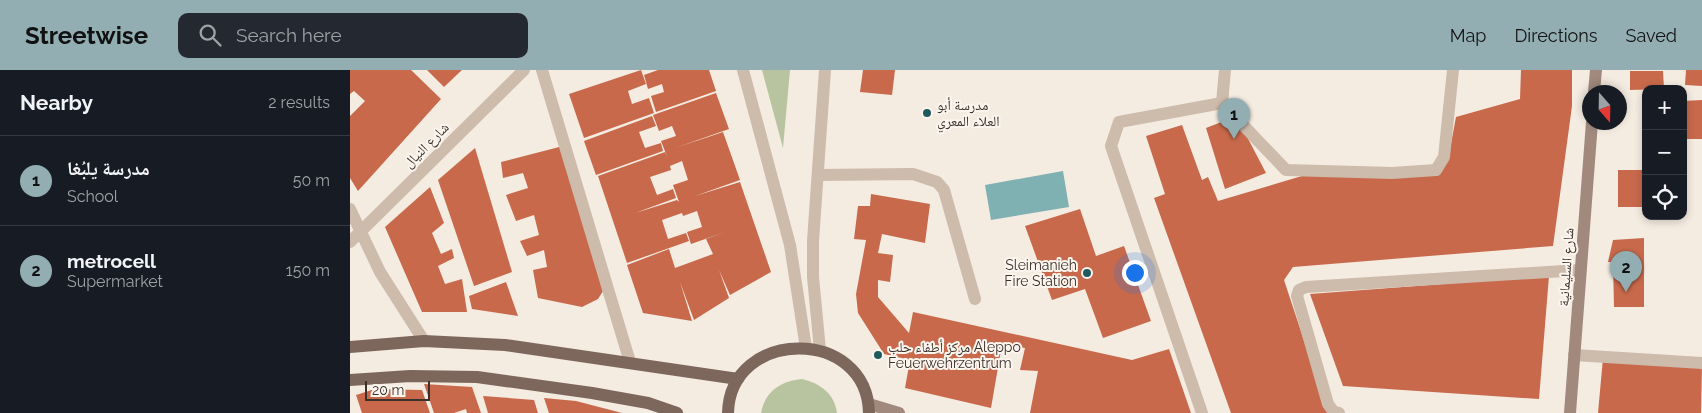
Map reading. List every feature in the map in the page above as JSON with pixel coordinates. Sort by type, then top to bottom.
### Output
[{"type":"main road","points":[[1595,85],[1596,70]]},
{"type":"main road","name":"شارع السليمانية","points":[[1570,413],[1591,130]]},
{"type":"main road","points":[[350,347],[424,341],[505,345],[738,379]]},
{"type":"main road","points":[[728,413],[728,403],[738,379],[751,364],[768,354],[787,348],[820,350],[834,356],[857,376],[869,408],[899,413]]},
{"type":"main road","points":[[350,380],[410,376],[477,377],[611,396],[677,413]]},
{"type":"street","name":"شارع النيال","points":[[350,242],[524,70]]},
{"type":"street","points":[[542,70],[630,362]]},
{"type":"street","points":[[743,70],[790,245],[806,348]]},
{"type":"street","points":[[820,350],[813,277],[825,70]]},
{"type":"street","points":[[1225,70],[1222,103],[1286,170],[1392,173],[1436,170],[1444,157],[1452,70]]},
{"type":"street","points":[[1202,413],[1111,146],[1119,122],[1222,103]]},
{"type":"street","points":[[818,175],[913,174],[938,182],[944,190],[975,300]]},
{"type":"street","points":[[350,209],[380,272],[424,341]]},
{"type":"street","points":[[1339,413],[1334,412],[1328,404],[1297,296],[1299,290],[1306,287],[1580,270]]},
{"type":"street","points":[[1574,355],[1702,363]]},
{"type":"green space","points":[[762,70],[790,70],[783,148]]},
{"type":"green space","points":[[802,379],[826,390],[833,400],[837,413],[761,413],[770,393],[787,382]]},
{"type":"water","points":[[1063,171],[1069,207],[991,220],[985,185]]},
{"type":"building","points":[[350,70],[411,70],[441,99],[358,191],[350,178],[350,116],[365,101],[354,91],[350,94]]},
{"type":"building","points":[[427,70],[462,70],[444,87]]},
{"type":"building","points":[[641,70],[646,84],[628,91],[632,104],[649,98],[654,113],[584,138],[569,94]]},
{"type":"building","points":[[658,70],[709,70],[716,91],[656,112],[651,96],[664,92],[662,84],[648,89],[644,75]]},
{"type":"building","points":[[863,70],[895,70],[892,95],[860,92]]},
{"type":"building","points":[[1521,70],[1572,70],[1572,106],[1553,246],[1293,267],[1284,280],[1328,413],[1231,413],[1154,198],[1165,194],[1146,136],[1182,125],[1202,180],[1208,177],[1218,201],[1312,173],[1426,175],[1448,160],[1456,117],[1520,99]]},
{"type":"building","points":[[1686,70],[1702,70],[1702,86],[1685,85]]},
{"type":"building","points":[[1630,71],[1663,71],[1664,85],[1642,85],[1642,90],[1630,90]]},
{"type":"building","points":[[716,93],[729,129],[675,148],[723,132],[740,180],[695,196],[740,182],[771,272],[730,295],[719,270],[729,298],[694,320],[680,282],[692,321],[643,313],[627,265],[669,249],[675,268],[713,254],[706,239],[725,232],[691,244],[687,232],[702,227],[697,211],[683,216],[682,213],[662,220],[668,239],[686,233],[689,241],[627,263],[598,176],[665,152],[668,159],[661,141],[676,136],[672,126],[659,131],[653,115]],"holes":[[[682,161],[688,180],[673,185],[679,202],[677,200],[635,213],[676,198],[673,189],[657,195],[650,177],[671,170],[670,166]]]},
{"type":"building","points":[[1702,100],[1702,139],[1687,139],[1687,101]]},
{"type":"building","points":[[652,116],[656,126],[639,132],[645,148],[661,143],[663,151],[596,175],[584,141]]},
{"type":"building","points":[[1224,121],[1244,131],[1266,173],[1225,189],[1206,128]]},
{"type":"building","points":[[563,146],[603,291],[598,299],[582,307],[538,298],[533,270],[547,267],[544,250],[527,256],[520,241],[539,235],[534,215],[516,221],[506,195],[528,188],[523,173],[503,178],[501,162]]},
{"type":"building","points":[[475,148],[512,272],[474,286],[438,180]]},
{"type":"building","points":[[1618,170],[1642,170],[1642,207],[1618,207]]},
{"type":"building","points":[[430,187],[444,223],[432,233],[441,254],[452,249],[454,258],[438,266],[445,284],[462,279],[467,312],[422,312],[385,227]]},
{"type":"building","points":[[871,194],[930,204],[925,243],[882,234],[878,253],[893,255],[890,282],[878,280],[878,297],[909,333],[913,312],[1132,360],[1169,349],[1191,413],[1030,413],[1038,371],[1020,370],[1025,348],[1002,344],[991,408],[905,388],[910,360],[884,354],[858,313],[856,294],[866,240],[854,239],[858,206],[870,206]]},
{"type":"building","name":"Sleimanieh Fire Station","points":[[1080,209],[1096,256],[1124,246],[1151,321],[1103,338],[1085,289],[1052,300],[1025,226]]},
{"type":"building","points":[[1644,238],[1644,307],[1614,307],[1613,262],[1608,262],[1613,240]]},
{"type":"building","points":[[1549,276],[1539,399],[1343,386],[1310,294]]},
{"type":"building","points":[[506,282],[518,316],[472,309],[469,296]]},
{"type":"building","points":[[1603,358],[1702,365],[1701,413],[1598,413]]},
{"type":"building","points":[[424,384],[472,387],[481,413],[467,413],[466,409],[454,413],[434,413]]},
{"type":"building","points":[[375,389],[422,390],[430,413],[362,413],[356,395]]},
{"type":"building","points":[[483,396],[534,400],[538,413],[488,413]]},
{"type":"building","points":[[544,398],[576,401],[622,413],[549,413]]},
{"type":"place","name":"مدرسة أبو العلاء المعري","points":[[927,113]]},
{"type":"place","name":"مدرسة يلبُغا","points":[[1234,139]]},
{"type":"place","name":"Sleimanieh Fire Station","points":[[1087,273]]},
{"type":"place","name":"metrocell","points":[[1626,292]]},
{"type":"place","name":"مركز أطفاء حلب Aleppo Feuerwehrzentrum","points":[[878,355]]}]
